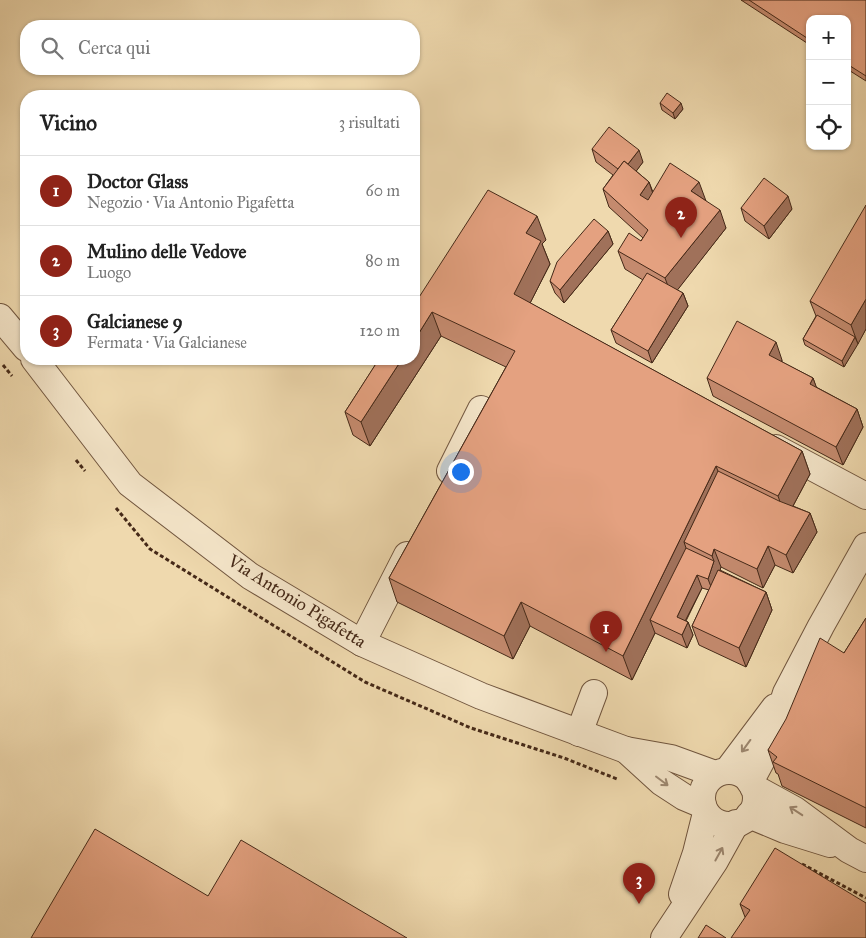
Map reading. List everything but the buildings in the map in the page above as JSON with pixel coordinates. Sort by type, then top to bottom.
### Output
[{"type":"street","points":[[0,317],[20,341]]},
{"type":"street","name":"Via Antonio Pigafetta","points":[[39,365],[130,484],[250,576],[362,643],[481,696],[626,750],[671,758],[736,778],[796,810],[858,855]]},
{"type":"street","points":[[437,496],[481,409]]},
{"type":"street","points":[[754,436],[866,496]]},
{"type":"street","points":[[362,643],[420,530]]},
{"type":"street","points":[[736,778],[786,693],[866,546]]},
{"type":"street","points":[[579,733],[594,693]]},
{"type":"street","name":"Via Antonio Pigafetta","points":[[626,750],[661,782],[705,809]]},
{"type":"street","points":[[668,931],[742,819],[753,808],[755,802],[755,794],[736,778],[708,780],[702,796],[705,809],[712,819],[719,823],[727,824],[742,819],[784,830],[858,855]]},
{"type":"street","points":[[668,931],[696,853],[705,809]]},
{"type":"path","points":[[799,862],[866,898]]},
{"type":"place","name":"Mulino delle Vedove","points":[[681,238]]},
{"type":"place","name":"Doctor Glass","points":[[606,652]]},
{"type":"place","name":"Galcianese 9","points":[[639,904]]}]
